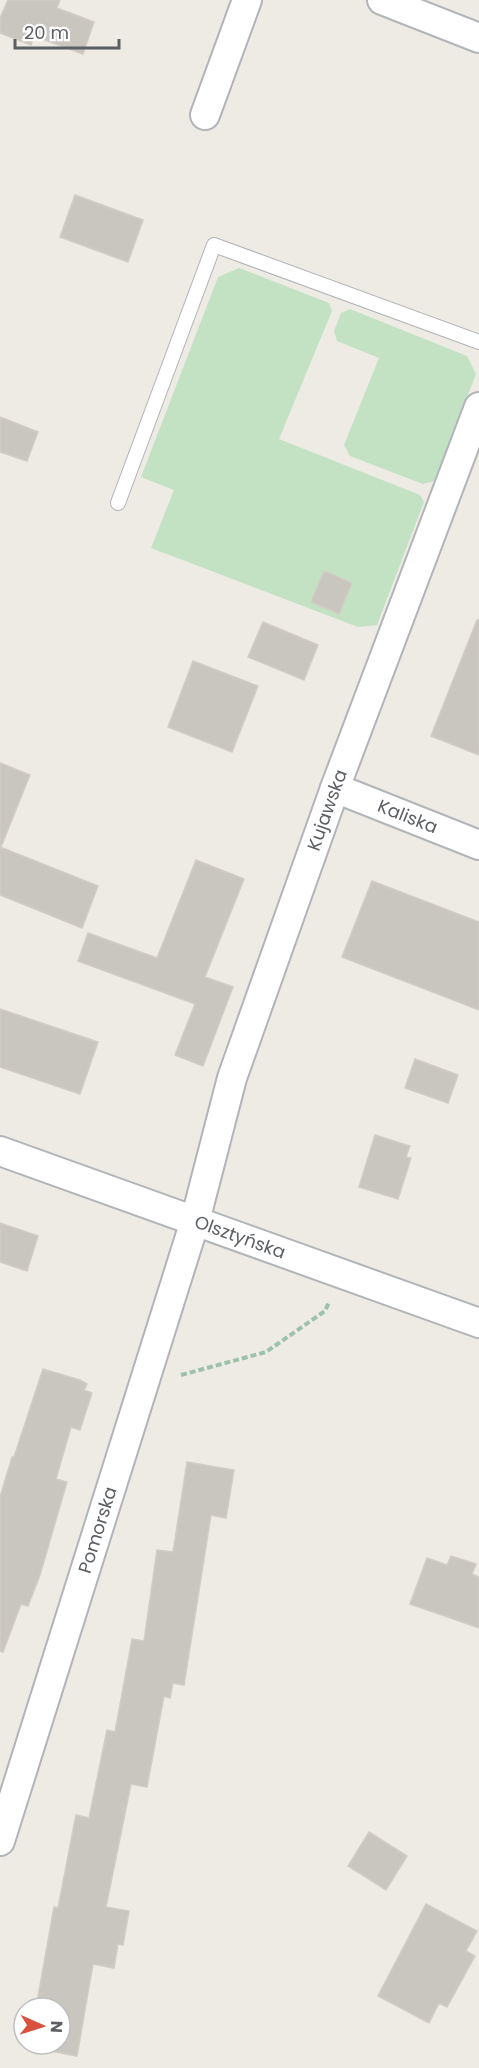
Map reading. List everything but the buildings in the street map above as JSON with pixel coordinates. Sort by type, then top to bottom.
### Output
[{"type":"street","points":[[205,115],[247,0]]},
{"type":"street","points":[[382,0],[479,38]]},
{"type":"street","name":"Kujawska","points":[[195,1221],[232,1078],[335,788],[479,407]]},
{"type":"street","name":"Kaliska","points":[[335,788],[479,845]]},
{"type":"street","name":"Olsztyńska","points":[[0,1151],[479,1323]]},
{"type":"street","name":"Pomorska","points":[[0,1841],[195,1221]]},
{"type":"lane","points":[[118,503],[214,245],[479,342]]},
{"type":"path","points":[[177,1376],[266,1352],[325,1311],[333,1296]]},
{"type":"green space","points":[[239,268],[329,303],[332,311],[279,439],[420,495],[424,502],[377,625],[358,627],[151,548],[174,490],[141,477],[218,277]]},
{"type":"green space","points":[[350,309],[467,356],[476,374],[434,481],[423,484],[350,456],[344,445],[379,358],[337,341],[334,331],[341,313]]}]
